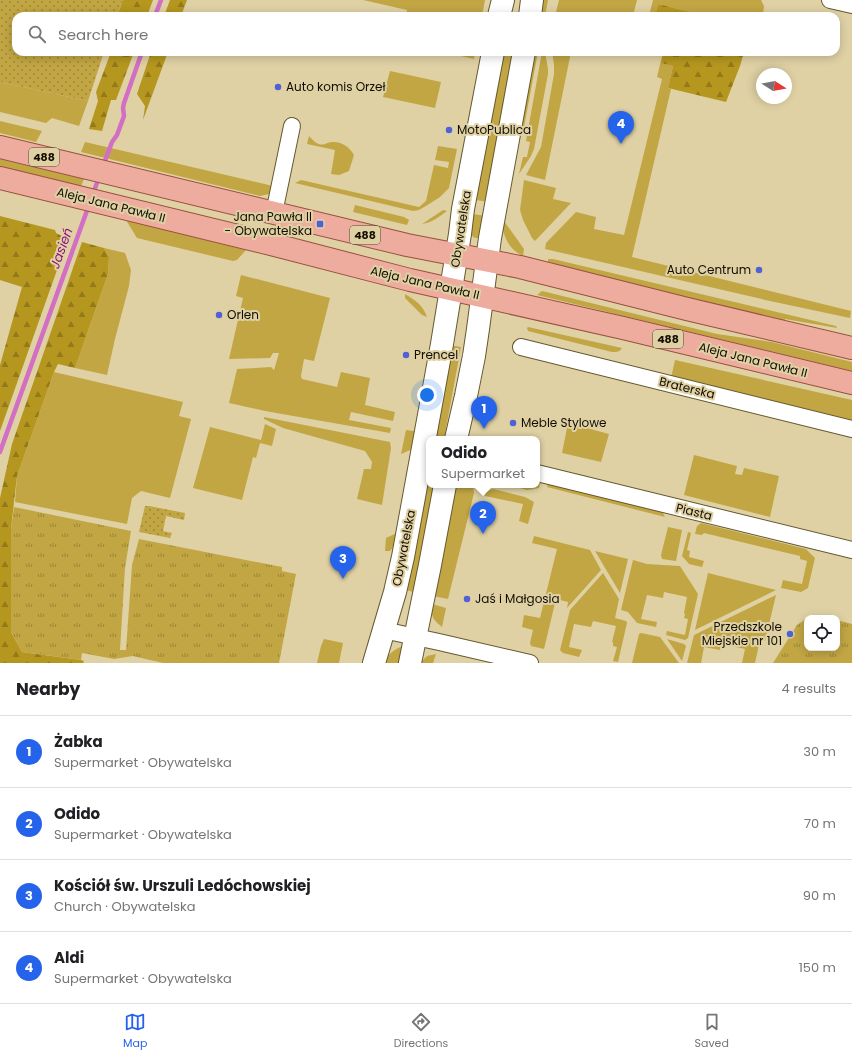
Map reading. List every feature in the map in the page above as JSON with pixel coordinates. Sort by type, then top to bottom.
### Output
[{"type":"main road","points":[[500,12],[502,0]]},
{"type":"main road","points":[[530,12],[532,0]]},
{"type":"main road","name":"Obywatelska","points":[[374,663],[395,592],[403,557],[425,438],[463,209],[492,56]]},
{"type":"main road","points":[[457,436],[466,396],[478,329],[490,238],[523,56]]},
{"type":"main road","name":"488","points":[[0,147],[407,245],[520,267],[687,309],[852,348]]},
{"type":"main road","name":"Aleja Jana Pawła II","points":[[0,178],[275,245],[450,290],[483,296],[650,335],[852,384]]},
{"type":"main road","points":[[410,663],[444,488]]},
{"type":"street","points":[[830,0],[852,5]]},
{"type":"street","points":[[274,213],[292,126]]},
{"type":"street","name":"Braterska","points":[[521,347],[852,429]]},
{"type":"street","name":"Piasta","points":[[540,474],[852,550]]},
{"type":"street","points":[[384,630],[530,663]]},
{"type":"green space","points":[[0,0],[123,0],[118,12],[12,12],[12,56],[103,56],[88,101],[0,82]]},
{"type":"green space","points":[[123,0],[153,0],[148,12],[118,12]]},
{"type":"green space","points":[[170,0],[187,0],[182,12],[166,12]]},
{"type":"green space","points":[[363,0],[485,0],[483,12],[407,12],[407,10]]},
{"type":"green space","points":[[541,0],[548,0],[546,12],[539,12]]},
{"type":"green space","points":[[559,0],[637,0],[634,12],[556,12]]},
{"type":"green space","points":[[653,0],[761,0],[764,6],[763,12],[691,12],[658,4],[656,12],[650,12]]},
{"type":"green space","points":[[658,4],[691,12],[656,12]]},
{"type":"green space","points":[[110,56],[132,56],[116,100],[111,100],[102,131],[89,129],[98,101],[96,92]]},
{"type":"green space","points":[[150,56],[167,56],[143,120],[145,106],[137,94]]},
{"type":"green space","points":[[461,56],[474,56],[474,59]]},
{"type":"green space","points":[[503,56],[515,56],[488,202],[476,200]]},
{"type":"green space","points":[[531,56],[537,56],[524,127],[519,126]]},
{"type":"green space","points":[[541,56],[546,56],[548,74],[534,149],[519,174],[523,157],[527,157],[530,142],[526,141]]},
{"type":"green space","points":[[553,56],[570,56],[545,180],[526,175],[541,147],[554,74]]},
{"type":"green space","points":[[663,56],[662,63],[673,66],[668,88],[671,89],[632,257],[851,311],[850,318],[545,249],[546,243],[576,212],[596,217],[594,229],[624,235],[662,79],[657,77]]},
{"type":"green space","points":[[663,56],[743,56],[726,102],[668,88],[673,66],[661,63]]},
{"type":"green space","points":[[390,71],[441,82],[435,108],[383,97]]},
{"type":"green space","points":[[0,82],[88,101],[79,126],[52,118],[46,123],[0,112]]},
{"type":"green space","points":[[0,121],[42,131],[36,142],[0,133]]},
{"type":"green space","points":[[309,136],[315,142],[322,145],[335,142],[348,147],[354,155],[349,171],[339,175],[331,174],[335,150],[307,144]]},
{"type":"green space","points":[[85,142],[273,186],[269,194],[260,196],[81,152]]},
{"type":"green space","points":[[438,146],[457,149],[449,188],[440,197],[419,210],[413,211],[295,183],[301,180],[419,207],[426,201],[434,165],[448,168],[449,162],[435,160]]},
{"type":"green space","points":[[0,159],[84,179],[81,186],[0,166]]},
{"type":"green space","points":[[524,180],[556,188],[553,199],[571,203],[535,241],[523,220],[520,210]]},
{"type":"green space","points":[[355,205],[404,217],[409,220],[407,225],[353,212]]},
{"type":"green space","points":[[443,210],[447,211],[432,221],[422,224]]},
{"type":"green space","points":[[473,214],[486,216],[481,237],[473,237],[471,226]]},
{"type":"green space","points":[[0,216],[55,230],[56,233],[68,239],[0,431],[0,365],[22,287],[0,280]]},
{"type":"green space","points":[[126,220],[246,250],[237,260],[233,261],[137,238]]},
{"type":"green space","points":[[504,221],[524,249],[523,256],[511,248],[502,226]]},
{"type":"green space","points":[[82,242],[104,248],[109,257],[108,274],[75,368],[58,364],[54,372],[17,476],[11,529],[11,632],[22,652],[84,661],[83,663],[0,663],[0,498],[12,444]]},
{"type":"green space","points":[[104,248],[125,253],[131,270],[129,286],[107,375],[75,368],[108,274],[109,257]]},
{"type":"green space","points":[[548,259],[836,326],[837,328],[785,319],[785,322],[548,262]]},
{"type":"green space","points":[[241,275],[330,298],[314,361],[304,359],[301,376],[302,379],[337,387],[341,372],[370,378],[365,405],[395,412],[393,421],[351,412],[349,420],[391,428],[390,433],[265,411],[229,403],[237,369],[271,367],[274,370],[279,353],[273,353],[270,358],[229,359],[243,298],[236,296]]},
{"type":"green space","points":[[542,291],[717,334],[772,342],[852,362],[852,371],[537,295]]},
{"type":"green space","points":[[405,294],[421,306],[427,317],[422,315],[405,298]]},
{"type":"green space","points":[[528,327],[622,348],[618,352],[612,352],[528,331]]},
{"type":"green space","points":[[449,345],[461,347],[445,436],[434,436]]},
{"type":"green space","points":[[675,360],[852,400],[852,421],[671,378]]},
{"type":"green space","points":[[54,372],[183,402],[179,416],[191,419],[170,498],[141,491],[132,498],[127,524],[15,502],[17,476]]},
{"type":"green space","points":[[264,417],[390,442],[391,448],[382,505],[357,499],[364,469],[371,469],[372,462],[365,451],[283,428],[264,419]]},
{"type":"green space","points":[[568,423],[609,434],[601,462],[562,453]]},
{"type":"green space","points":[[265,424],[276,429],[272,446],[260,443],[256,458],[253,457],[242,500],[193,488],[210,427],[261,440]]},
{"type":"green space","points":[[406,430],[414,431],[415,433],[415,448],[401,454]]},
{"type":"green space","points":[[694,455],[737,466],[735,474],[742,475],[744,468],[779,476],[770,517],[684,495]]},
{"type":"green space","points":[[426,477],[426,488],[435,488],[417,593],[406,590]]},
{"type":"green space","points":[[548,482],[661,509],[665,517],[547,487]]},
{"type":"green space","points":[[454,488],[473,488],[474,493],[448,599],[433,596]]},
{"type":"green space","points":[[520,488],[539,488],[527,490]]},
{"type":"green space","points":[[493,489],[525,497],[534,502],[528,524],[519,521],[523,504],[485,496],[486,492]]},
{"type":"green space","points":[[145,506],[185,513],[184,520],[166,516],[163,531],[172,533],[170,538],[139,532]]},
{"type":"green space","points":[[14,507],[131,531],[125,568],[120,650],[126,650],[132,565],[139,539],[282,567],[282,571],[296,574],[279,663],[163,663],[133,656],[114,659],[82,653],[81,660],[22,652],[11,632],[11,529]]},
{"type":"green space","points":[[701,523],[806,549],[815,558],[808,588],[801,592],[781,588],[783,580],[802,584],[807,561],[800,559],[800,556],[704,533],[702,535],[695,534],[697,526]]},
{"type":"green space","points":[[668,527],[682,530],[676,561],[662,559],[661,555]]},
{"type":"green space","points":[[399,532],[398,541],[390,551],[385,551],[386,538]]},
{"type":"green space","points":[[688,532],[691,533],[687,550],[690,551],[689,557],[704,561],[702,567],[689,564],[682,556]]},
{"type":"green space","points":[[534,536],[590,550],[601,570],[567,608],[568,602],[556,599],[544,649],[531,646],[530,643],[533,630],[522,627],[524,615],[540,618],[557,549],[532,543]]},
{"type":"green space","points":[[595,551],[628,559],[620,593]]},
{"type":"green space","points":[[633,560],[647,564],[680,566],[698,594],[688,638],[685,640],[666,635],[667,631],[685,635],[688,619],[684,618],[684,613],[687,597],[664,592],[663,598],[647,595],[641,619],[657,622],[656,627],[637,623],[628,612],[621,610]]},
{"type":"green space","points":[[603,573],[619,599],[615,618],[626,621],[627,623],[618,662],[613,661],[617,647],[613,646],[612,642],[616,626],[593,621],[591,627],[574,624],[569,647],[582,650],[579,657],[563,653],[560,650],[570,610]]},
{"type":"green space","points":[[708,573],[776,590],[695,630]]},
{"type":"green space","points":[[776,595],[765,641],[760,640],[755,663],[742,663],[745,649],[722,644],[720,650],[704,647],[701,663],[687,663],[694,635]]},
{"type":"green space","points":[[432,604],[446,608],[442,627],[433,617]]},
{"type":"green space","points":[[804,620],[804,651],[840,651],[840,621],[852,624],[852,663],[773,663],[797,625]]},
{"type":"green space","points":[[641,633],[660,637],[679,663],[632,663],[639,634]]},
{"type":"green space","points":[[324,639],[343,643],[339,663],[317,663]]},
{"type":"green space","points":[[667,639],[686,646],[682,661]]},
{"type":"green space","points":[[404,646],[402,663],[383,663],[392,652]]},
{"type":"green space","points":[[436,654],[433,663],[420,663],[427,656]]},
{"type":"waterway","name":"Jasień","points":[[156,12],[161,0]]},
{"type":"waterway","name":"Jasień","points":[[103,166],[124,116],[124,103],[141,56]]},
{"type":"waterway","name":"Jasień","points":[[93,194],[99,177]]},
{"type":"waterway","name":"Jasień","points":[[0,452],[89,205]]},
{"type":"place","name":"Auto komis Orzeł","points":[[278,87]]},
{"type":"place","name":"MotoPublica","points":[[449,130]]},
{"type":"place","name":"Aldi","points":[[621,144]]},
{"type":"place","name":"Jana Pawła II - Obywatelska","points":[[320,224]]},
{"type":"place","name":"Auto Centrum","points":[[759,270]]},
{"type":"place","name":"Orlen","points":[[219,315]]},
{"type":"place","name":"Prencel","points":[[406,355]]},
{"type":"place","name":"Meble Stylowe","points":[[513,423]]},
{"type":"place","name":"Żabka","points":[[484,429]]},
{"type":"place","name":"Odido","points":[[483,534]]},
{"type":"place","name":"Kościół św. Urszuli Ledóchowskiej","points":[[343,579]]},
{"type":"place","name":"Jaś i Małgosia","points":[[467,599]]},
{"type":"place","name":"Przedszkole Miejskie nr 101","points":[[790,634]]}]
